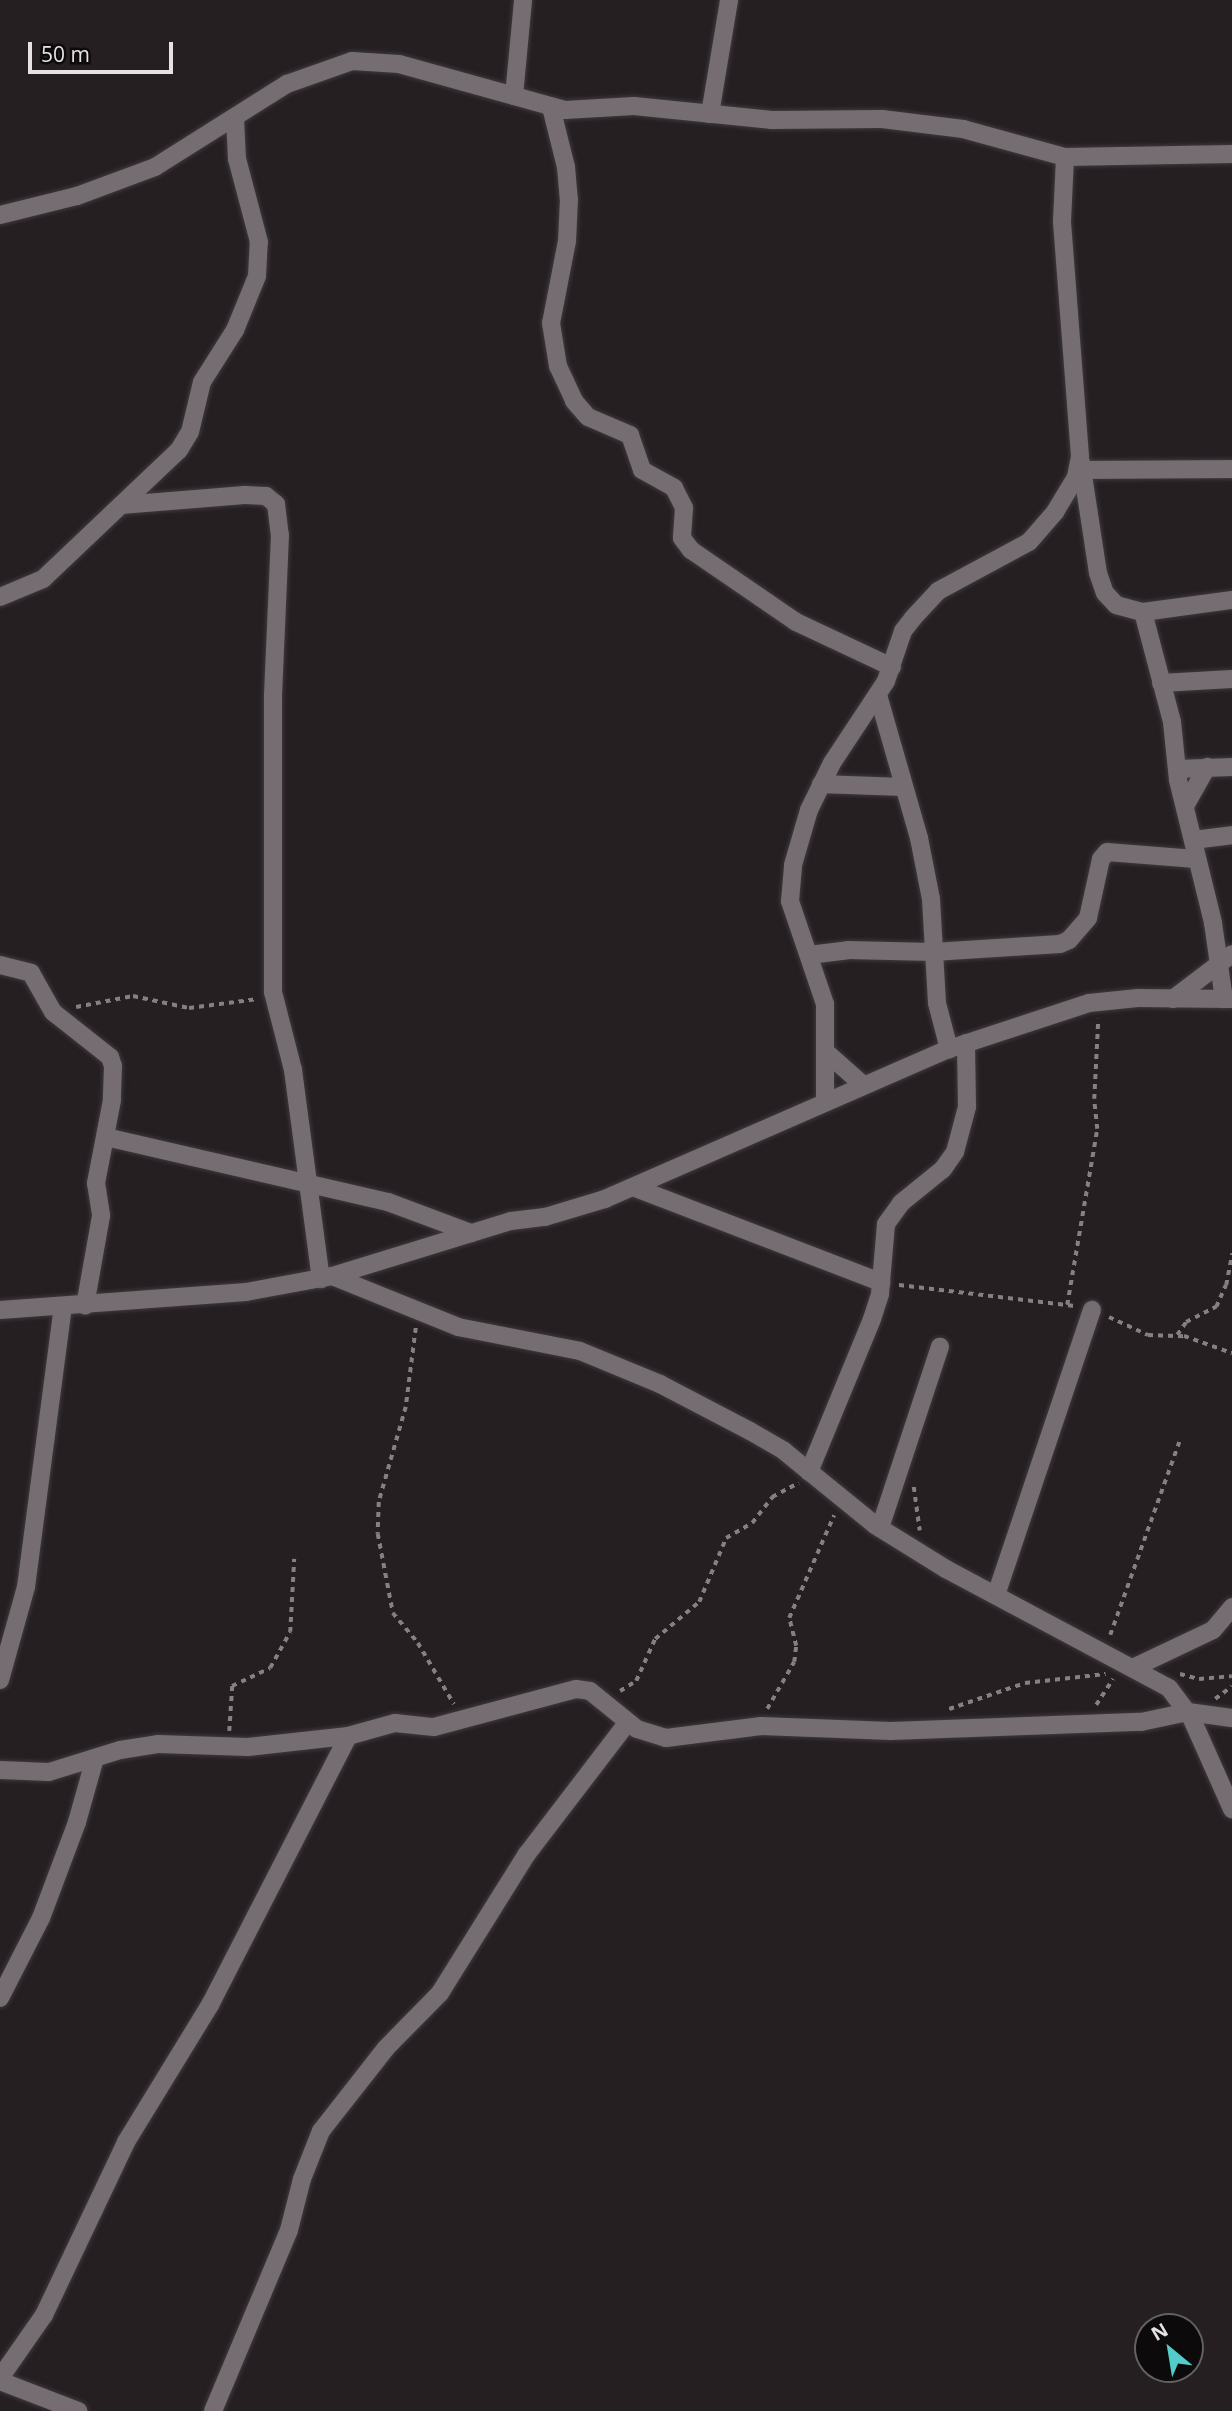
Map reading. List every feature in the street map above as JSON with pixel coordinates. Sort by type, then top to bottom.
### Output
[{"type":"street","points":[[514,96],[523,0]]},
{"type":"street","points":[[710,114],[729,0]]},
{"type":"street","points":[[0,215],[77,196],[155,167],[287,83],[352,61],[399,64],[551,107],[600,111],[634,106],[710,114],[895,120],[963,129],[1065,158],[1232,154]]},
{"type":"street","points":[[551,107],[566,167],[569,199],[567,241],[551,323],[558,366],[574,401],[588,417],[630,435],[642,470],[674,488],[684,508],[682,538],[698,556],[796,622],[892,667]]},
{"type":"street","points":[[0,597],[43,579],[179,450],[190,432],[202,382],[235,330],[257,276],[259,242],[237,159],[235,118]]},
{"type":"street","points":[[1065,158],[1062,221],[1081,463],[1105,593],[1123,608],[1143,612],[1232,600]]},
{"type":"street","points":[[825,1100],[825,1004],[792,912],[790,887],[801,834],[821,784],[878,695],[892,667],[904,631],[938,591],[1029,542],[1072,488],[1081,463]]},
{"type":"street","points":[[1081,463],[1232,469]]},
{"type":"street","points":[[121,505],[245,495],[266,496],[276,504],[281,535],[273,694],[274,997],[293,1070],[306,1182],[326,1277]]},
{"type":"street","points":[[0,1310],[85,1306],[246,1292],[326,1277],[511,1221],[545,1217],[633,1187],[825,1100],[958,1046],[1098,1003],[1228,999],[1225,960],[1196,859],[1161,683],[1143,612]]},
{"type":"street","points":[[1161,683],[1232,679]]},
{"type":"street","points":[[809,1472],[872,1319],[881,1282],[886,1224],[901,1203],[943,1169],[955,1152],[967,1107],[958,1046],[937,1003],[931,899],[919,838],[902,787],[878,695]]},
{"type":"street","points":[[1177,769],[1232,766]]},
{"type":"street","points":[[1185,806],[1207,767]]},
{"type":"street","points":[[821,784],[902,787]]},
{"type":"street","points":[[1193,840],[1232,835]]},
{"type":"street","points":[[809,955],[860,949],[933,952],[1069,940],[1088,918],[1101,859],[1112,850],[1196,859]]},
{"type":"street","points":[[1173,999],[1225,960]]},
{"type":"street","points":[[0,965],[31,973],[53,1012],[110,1057],[112,1100],[97,1170],[102,1203],[85,1306]]},
{"type":"street","points":[[827,1054],[862,1084]]},
{"type":"street","points":[[106,1137],[212,1164],[306,1182],[388,1202],[471,1233]]},
{"type":"street","points":[[633,1187],[881,1282]]},
{"type":"street","points":[[326,1277],[458,1327],[580,1351],[710,1409],[784,1451],[880,1528],[996,1595],[1104,1650],[1169,1688],[1188,1712],[1232,1809]]},
{"type":"street","points":[[0,1680],[26,1587],[63,1307]]},
{"type":"street","points":[[996,1595],[1092,1310]]},
{"type":"street","points":[[880,1528],[940,1347]]},
{"type":"street","points":[[1135,1667],[1213,1630],[1232,1607]]},
{"type":"street","points":[[0,1770],[49,1772],[95,1758],[158,1744],[228,1747],[348,1736],[388,1724],[434,1727],[458,1718],[516,1709],[564,1691],[583,1690],[598,1697],[627,1723],[666,1738],[758,1727],[891,1731],[1084,1721],[1142,1722],[1188,1712],[1232,1718]]},
{"type":"street","points":[[213,2411],[289,2230],[302,2179],[321,2131],[386,2048],[435,2000],[527,1854],[627,1723]]},
{"type":"street","points":[[78,2411],[0,2379],[44,2315],[126,2142],[211,2005],[348,1736]]},
{"type":"street","points":[[0,1998],[41,1918],[78,1822],[95,1758]]},
{"type":"path","points":[[53,1012],[133,996],[189,1008],[274,997]]},
{"type":"path","points":[[1067,1305],[1097,1129],[1094,1100],[1098,1003]]},
{"type":"path","points":[[1177,1335],[1186,1322],[1216,1307],[1226,1284],[1232,1254]]},
{"type":"path","points":[[881,1282],[1092,1310],[1148,1335],[1177,1335],[1232,1353]]},
{"type":"path","points":[[419,1312],[406,1407],[379,1502],[378,1534],[393,1613],[441,1678],[458,1718]]},
{"type":"path","points":[[1104,1650],[1179,1442]]},
{"type":"path","points":[[907,1452],[923,1554]]},
{"type":"path","points":[[598,1697],[636,1681],[655,1639],[705,1594],[714,1558],[726,1538],[752,1523],[772,1497],[809,1472]]},
{"type":"path","points":[[758,1727],[791,1672],[796,1646],[789,1618],[823,1545],[839,1497]]},
{"type":"path","points":[[228,1747],[232,1686],[270,1668],[290,1632],[294,1559]]},
{"type":"path","points":[[1154,1678],[1175,1673],[1199,1679],[1232,1676]]},
{"type":"path","points":[[944,1711],[1025,1684],[1117,1674],[1084,1721]]}]
